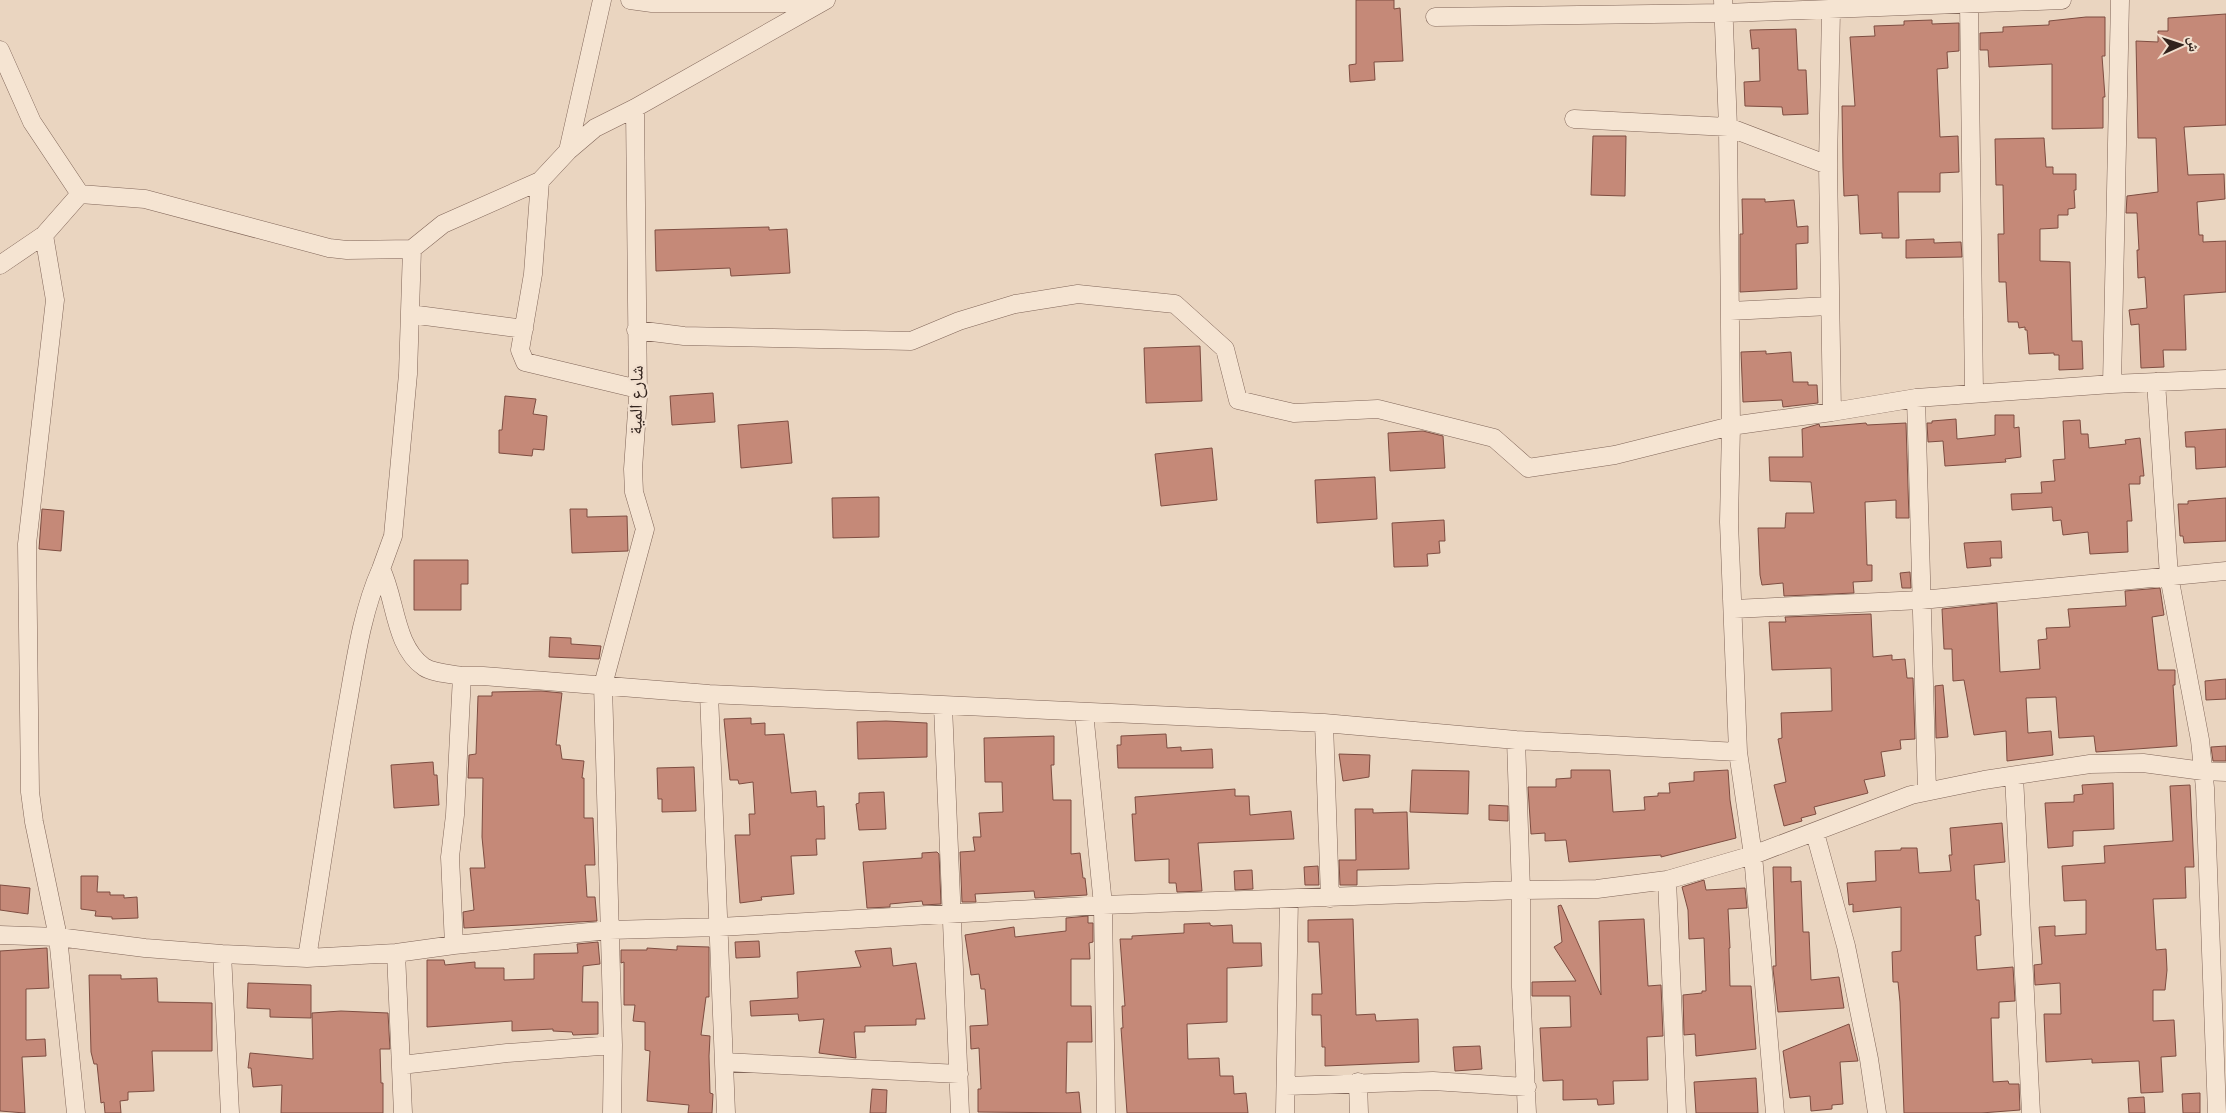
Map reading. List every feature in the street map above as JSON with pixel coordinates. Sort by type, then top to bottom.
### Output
[{"type":"street","points":[[568,151],[602,0]]},
{"type":"street","points":[[630,0],[652,3],[824,1]]},
{"type":"street","points":[[1435,17],[1724,6],[1831,10],[2062,0]]},
{"type":"street","points":[[2112,384],[2120,0]]},
{"type":"street","points":[[80,194],[144,199],[329,248],[347,250],[412,249],[443,224],[540,181],[568,151],[595,128],[635,108],[824,1]]},
{"type":"street","points":[[1969,3],[1974,393]]},
{"type":"street","points":[[1724,6],[1728,127],[1730,311],[1731,426],[1729,522],[1734,609],[1738,752],[1753,855],[1775,1113]]},
{"type":"street","points":[[1831,10],[1828,164],[1832,412]]},
{"type":"street","points":[[0,50],[32,122],[80,194]]},
{"type":"street","name":"شارع المية","points":[[612,1113],[613,1045],[603,685],[645,528],[634,492],[633,468],[638,389],[635,108]]},
{"type":"street","points":[[1574,119],[1728,127],[1828,164]]},
{"type":"street","points":[[540,181],[533,274],[520,350],[525,362],[638,389]]},
{"type":"street","points":[[0,264],[44,235],[80,194]]},
{"type":"street","points":[[44,235],[55,300],[27,544],[30,792],[34,822],[58,937],[76,1113]]},
{"type":"street","points":[[307,958],[335,777],[361,629],[370,595],[393,536],[408,374],[412,249]]},
{"type":"street","points":[[636,330],[684,336],[911,341],[959,320],[1006,307],[1078,294],[1174,304],[1225,349],[1238,400],[1294,413],[1378,409],[1494,438],[1528,468],[1615,455],[1731,426],[1916,398],[2112,384],[2226,379]]},
{"type":"street","points":[[1730,311],[1830,306]]},
{"type":"street","points":[[410,314],[524,329]]},
{"type":"street","points":[[2156,382],[2169,576],[2200,740],[2203,771],[2218,1113]]},
{"type":"street","points":[[1916,398],[1927,791]]},
{"type":"street","points":[[381,568],[389,584],[392,603],[406,647],[425,668],[462,676],[709,694],[1324,723],[1516,740],[1738,752]]},
{"type":"street","points":[[1734,609],[1921,600],[2226,571]]},
{"type":"street","points":[[454,945],[450,857],[455,815],[462,676]]},
{"type":"street","points":[[709,694],[726,1113]]},
{"type":"street","points":[[943,706],[960,1113]]},
{"type":"street","points":[[1084,712],[1103,905],[1106,1113]]},
{"type":"street","points":[[1324,723],[1330,898]]},
{"type":"street","points":[[1516,740],[1521,890],[1521,987],[1527,1113]]},
{"type":"street","points":[[0,935],[58,937],[145,948],[222,954],[307,958],[396,953],[454,945],[610,930],[718,927],[1103,905],[1521,890],[1597,890],[1667,880],[1753,855],[1911,795],[1927,791],[2090,764],[2143,763],[2226,772]]},
{"type":"street","points":[[2014,776],[2032,1113]]},
{"type":"street","points":[[1814,833],[1846,946],[1869,1059],[1877,1113]]},
{"type":"street","points":[[1667,880],[1677,1113]]},
{"type":"street","points":[[1284,1113],[1289,899]]},
{"type":"street","points":[[396,953],[403,1113]]},
{"type":"street","points":[[222,954],[230,1113]]},
{"type":"street","points":[[401,1064],[613,1045]]},
{"type":"street","points":[[724,1062],[958,1074]]},
{"type":"street","points":[[1286,1086],[1358,1082],[1433,1081],[1527,1087]]},
{"type":"street","points":[[1358,1082],[1359,1113]]},
{"type":"building","points":[[1356,0],[1394,0],[1394,9],[1400,8],[1403,61],[1374,62],[1375,80],[1350,82],[1349,65],[1356,64]]},
{"type":"building","points":[[2226,14],[2226,125],[2184,127],[2188,175],[2224,174],[2225,199],[2197,202],[2199,235],[2203,235],[2203,242],[2226,241],[2226,292],[2184,295],[2186,350],[2163,350],[2164,367],[2141,368],[2139,324],[2131,325],[2129,310],[2147,308],[2145,277],[2138,278],[2137,213],[2126,213],[2127,196],[2158,192],[2156,138],[2138,138],[2136,41],[2158,42],[2158,31],[2168,31],[2168,18]]},
{"type":"building","points":[[2105,17],[2105,56],[2102,56],[2105,97],[2103,97],[2103,128],[2052,129],[2052,64],[1989,67],[1988,50],[1980,50],[1980,33],[2003,32],[2003,27],[2049,25],[2049,21]]},
{"type":"building","points":[[1932,20],[1932,24],[1959,23],[1959,51],[1947,52],[1948,68],[1937,69],[1940,137],[1958,136],[1959,172],[1940,173],[1940,192],[1898,192],[1899,238],[1882,238],[1882,233],[1860,234],[1858,195],[1844,196],[1842,106],[1855,106],[1850,37],[1875,36],[1874,26],[1904,25],[1904,21]]},
{"type":"building","points":[[1796,29],[1798,70],[1806,70],[1808,114],[1783,115],[1782,107],[1745,106],[1744,82],[1760,81],[1759,48],[1752,49],[1750,30]]},
{"type":"building","points":[[1593,136],[1626,136],[1625,196],[1591,195]]},
{"type":"building","points":[[2044,138],[2046,167],[2053,167],[2053,174],[2076,174],[2076,190],[2074,190],[2075,208],[2068,209],[2068,215],[2058,215],[2058,228],[2040,229],[2040,261],[2070,262],[2072,341],[2082,341],[2083,369],[2059,370],[2059,355],[2054,355],[2054,353],[2029,354],[2027,330],[2025,330],[2025,327],[2019,328],[2018,322],[2008,322],[2006,282],[1999,282],[1998,234],[2004,234],[2003,185],[1996,185],[1995,139]]},
{"type":"building","points":[[1742,199],[1765,199],[1765,202],[1794,200],[1797,227],[1808,226],[1808,243],[1796,244],[1797,289],[1740,292],[1740,234],[1743,234]]},
{"type":"building","points":[[769,227],[769,230],[787,229],[790,273],[731,276],[730,268],[656,271],[655,230]]},
{"type":"building","points":[[1934,239],[1934,243],[1961,242],[1962,257],[1906,258],[1906,240]]},
{"type":"building","points":[[1200,346],[1202,401],[1146,403],[1144,348]]},
{"type":"building","points":[[1766,351],[1766,354],[1791,352],[1793,382],[1808,382],[1808,385],[1817,385],[1818,403],[1783,407],[1782,400],[1743,402],[1741,352]]},
{"type":"building","points":[[713,393],[715,422],[672,425],[670,396]]},
{"type":"building","points":[[505,396],[536,399],[533,414],[547,416],[544,450],[533,449],[532,456],[499,453],[499,430],[502,430]]},
{"type":"building","points":[[1995,415],[2014,415],[2014,428],[2019,427],[2021,457],[2005,459],[2006,462],[1945,466],[1943,441],[1928,442],[1927,423],[1932,423],[1932,421],[1956,419],[1957,439],[1995,435]]},
{"type":"building","points":[[2080,420],[2081,434],[2088,434],[2089,448],[2126,444],[2125,440],[2140,438],[2144,476],[2140,476],[2140,484],[2129,484],[2132,521],[2127,521],[2128,552],[2090,554],[2088,532],[2063,535],[2061,520],[2053,521],[2052,507],[2012,510],[2011,494],[2042,493],[2041,482],[2055,481],[2053,460],[2065,459],[2063,421]]},
{"type":"building","points":[[788,421],[792,463],[741,468],[738,425]]},
{"type":"building","points":[[1866,423],[1867,425],[1906,423],[1909,518],[1896,518],[1896,500],[1865,502],[1867,565],[1872,565],[1872,581],[1853,582],[1854,593],[1784,596],[1783,583],[1762,585],[1758,528],[1785,528],[1786,513],[1814,513],[1811,482],[1770,481],[1769,457],[1803,457],[1802,429],[1819,424],[1820,427]]},
{"type":"building","points":[[2226,429],[2226,467],[2196,469],[2195,447],[2186,447],[2185,432]]},
{"type":"building","points":[[1423,431],[1443,436],[1445,468],[1390,471],[1388,433]]},
{"type":"building","points":[[1212,448],[1217,500],[1161,506],[1155,454]]},
{"type":"building","points":[[1375,477],[1377,519],[1317,523],[1315,480]]},
{"type":"building","points":[[879,497],[879,537],[833,538],[832,498]]},
{"type":"building","points":[[2226,498],[2226,541],[2184,543],[2183,536],[2180,536],[2178,504],[2188,504],[2188,501]]},
{"type":"building","points":[[42,509],[64,511],[61,551],[39,549]]},
{"type":"building","points":[[570,509],[587,509],[587,517],[627,516],[628,551],[572,553]]},
{"type":"building","points":[[1444,520],[1445,541],[1439,541],[1440,553],[1427,554],[1428,566],[1394,567],[1392,523]]},
{"type":"building","points":[[2001,541],[2002,558],[1990,558],[1991,566],[1967,568],[1964,543]]},
{"type":"building","points":[[414,560],[468,560],[468,584],[461,584],[461,610],[414,610]]},
{"type":"building","points":[[1910,572],[1911,588],[1902,588],[1900,573]]},
{"type":"building","points":[[2160,588],[2164,615],[2152,617],[2158,670],[2175,670],[2175,685],[2173,685],[2177,746],[2096,752],[2094,736],[2059,738],[2056,697],[2026,698],[2028,733],[2051,731],[2053,755],[2007,761],[2006,731],[1974,735],[1964,680],[1953,681],[1952,649],[1944,649],[1942,609],[1997,603],[2000,672],[2040,669],[2038,640],[2047,639],[2046,628],[2070,627],[2068,609],[2126,606],[2125,591]]},
{"type":"building","points":[[1871,614],[1873,657],[1892,655],[1892,660],[1905,659],[1907,678],[1913,678],[1915,739],[1900,740],[1901,749],[1881,752],[1885,776],[1864,780],[1868,793],[1814,807],[1816,814],[1801,818],[1802,821],[1784,826],[1774,785],[1786,782],[1778,739],[1782,738],[1781,713],[1832,711],[1831,668],[1772,670],[1769,622],[1786,622],[1785,617]]},
{"type":"building","points":[[550,637],[571,638],[571,644],[601,646],[599,659],[549,657]]},
{"type":"building","points":[[2226,679],[2226,699],[2206,700],[2205,681]]},
{"type":"building","points":[[1943,685],[1948,737],[1936,738],[1935,686]]},
{"type":"building","points":[[541,691],[562,693],[556,745],[560,745],[562,759],[584,761],[582,778],[584,778],[584,818],[593,818],[595,865],[585,865],[587,897],[595,897],[597,921],[464,928],[463,912],[474,910],[470,868],[485,868],[482,837],[483,778],[468,778],[469,755],[476,754],[478,696],[492,696],[492,692]]},
{"type":"building","points":[[751,718],[751,724],[765,723],[765,735],[784,734],[791,793],[816,791],[817,807],[824,806],[825,839],[816,839],[817,855],[791,856],[794,894],[761,897],[762,900],[740,903],[735,835],[750,835],[749,814],[755,814],[753,782],[739,784],[738,780],[730,780],[724,719]]},
{"type":"building","points":[[857,722],[927,723],[927,757],[858,759]]},
{"type":"building","points":[[1166,734],[1167,748],[1181,747],[1181,751],[1212,749],[1213,768],[1118,768],[1117,745],[1121,745],[1121,736]]},
{"type":"building","points":[[1054,736],[1054,765],[1051,765],[1053,800],[1071,800],[1071,854],[1080,853],[1087,895],[1035,898],[1034,891],[975,894],[976,902],[962,902],[960,852],[975,851],[973,837],[981,837],[979,813],[1003,812],[1002,782],[985,782],[984,738]]},
{"type":"building","points":[[2226,746],[2226,761],[2213,761],[2211,747]]},
{"type":"building","points":[[1339,754],[1370,755],[1369,777],[1343,781]]},
{"type":"building","points":[[433,762],[434,775],[437,775],[439,805],[394,808],[391,765]]},
{"type":"building","points":[[694,767],[696,811],[662,812],[662,799],[658,799],[657,768]]},
{"type":"building","points":[[1412,770],[1469,771],[1468,814],[1410,812]]},
{"type":"building","points":[[1571,770],[1610,770],[1613,812],[1645,810],[1644,797],[1658,796],[1658,793],[1670,793],[1669,783],[1694,781],[1694,772],[1728,770],[1730,800],[1736,838],[1661,857],[1661,855],[1569,862],[1566,840],[1545,841],[1545,833],[1531,834],[1528,787],[1556,787],[1556,779],[1571,778]]},
{"type":"building","points":[[2113,783],[2114,829],[2073,831],[2073,846],[2048,848],[2045,803],[2074,802],[2074,795],[2083,794],[2082,785]]},
{"type":"building","points":[[2190,785],[2194,867],[2185,867],[2186,898],[2153,899],[2156,950],[2166,949],[2167,970],[2165,990],[2153,990],[2153,1021],[2174,1020],[2176,1056],[2161,1057],[2163,1092],[2141,1093],[2139,1061],[2092,1063],[2092,1059],[2046,1062],[2044,1014],[2061,1014],[2060,983],[2035,985],[2034,965],[2042,964],[2039,927],[2055,926],[2055,936],[2086,934],[2086,900],[2064,901],[2062,866],[2105,863],[2104,846],[2173,841],[2170,786]]},
{"type":"building","points":[[1235,789],[1235,796],[1249,796],[1250,815],[1291,811],[1294,839],[1198,843],[1202,891],[1177,892],[1176,883],[1169,883],[1169,859],[1135,861],[1132,814],[1136,814],[1135,797]]},
{"type":"building","points":[[884,792],[886,829],[859,830],[856,804],[859,803],[859,793]]},
{"type":"building","points":[[1489,805],[1508,806],[1508,821],[1489,820]]},
{"type":"building","points":[[1355,809],[1373,809],[1373,813],[1407,812],[1409,869],[1357,870],[1357,885],[1340,885],[1339,860],[1356,860]]},
{"type":"building","points":[[2002,823],[2005,862],[1974,865],[1981,935],[1975,936],[1977,970],[2013,967],[2015,1001],[1999,1002],[1999,1018],[1991,1018],[1993,1082],[2008,1081],[2009,1084],[2019,1084],[2020,1110],[1981,1113],[1904,1113],[1900,1002],[1898,982],[1893,982],[1892,952],[1901,951],[1901,907],[1853,912],[1853,904],[1849,905],[1847,883],[1876,881],[1875,851],[1901,850],[1901,848],[1917,848],[1919,873],[1951,871],[1949,855],[1952,855],[1950,828]]},
{"type":"building","points":[[937,852],[939,854],[941,904],[923,905],[922,901],[890,904],[890,907],[867,908],[863,862],[922,858],[922,853]]},
{"type":"building","points":[[1318,866],[1319,885],[1305,885],[1304,867]]},
{"type":"building","points":[[1773,867],[1791,867],[1791,882],[1801,881],[1803,932],[1809,932],[1811,980],[1839,977],[1844,1008],[1778,1012],[1773,969],[1773,966],[1776,966]]},
{"type":"building","points":[[1252,870],[1253,889],[1235,890],[1234,871]]},
{"type":"building","points":[[81,876],[98,876],[97,892],[110,892],[110,895],[124,895],[124,898],[137,897],[138,918],[112,919],[112,917],[95,916],[96,911],[81,909]]},
{"type":"building","points":[[1704,880],[1706,890],[1745,888],[1747,908],[1728,909],[1730,986],[1751,986],[1756,1049],[1696,1056],[1695,1034],[1684,1035],[1683,995],[1706,991],[1704,938],[1689,939],[1688,910],[1682,887]]},
{"type":"building","points":[[0,885],[30,888],[28,914],[0,910]]},
{"type":"building","points":[[1561,905],[1601,995],[1599,921],[1644,919],[1648,986],[1661,985],[1663,1036],[1647,1037],[1648,1080],[1613,1081],[1614,1104],[1598,1105],[1597,1099],[1563,1100],[1563,1080],[1543,1081],[1540,1028],[1571,1027],[1570,996],[1532,996],[1532,982],[1576,981],[1554,947],[1562,942],[1558,906]]},
{"type":"building","points":[[1088,916],[1088,923],[1093,923],[1093,942],[1089,943],[1090,959],[1071,959],[1071,1006],[1091,1006],[1092,1042],[1067,1042],[1066,1093],[1079,1092],[1081,1113],[978,1112],[978,1089],[981,1089],[979,1048],[971,1049],[970,1026],[988,1025],[985,989],[981,989],[979,974],[971,975],[965,935],[1014,927],[1015,937],[1066,931],[1066,918]]},
{"type":"building","points":[[1353,919],[1356,1015],[1375,1014],[1376,1021],[1418,1019],[1419,1062],[1325,1066],[1325,1047],[1322,1047],[1321,1015],[1312,1015],[1312,994],[1322,994],[1319,942],[1308,942],[1308,920]]},
{"type":"building","points":[[1210,923],[1213,926],[1232,925],[1233,943],[1261,943],[1262,966],[1227,968],[1227,1022],[1187,1024],[1188,1059],[1219,1058],[1220,1076],[1233,1076],[1234,1094],[1246,1093],[1248,1113],[1127,1113],[1121,1028],[1123,1028],[1122,1006],[1125,1006],[1120,939],[1132,939],[1132,936],[1184,933],[1184,924]]},
{"type":"building","points":[[759,941],[760,957],[736,958],[735,942]]},
{"type":"building","points":[[598,942],[600,964],[583,966],[582,1002],[598,1002],[598,1034],[573,1035],[572,1032],[553,1031],[553,1029],[512,1031],[512,1021],[427,1027],[427,960],[444,960],[445,965],[475,962],[475,968],[504,968],[504,980],[534,979],[534,954],[578,953],[577,944]]},
{"type":"building","points":[[677,946],[709,947],[709,997],[706,997],[701,1035],[710,1036],[709,1056],[710,1093],[713,1094],[712,1113],[688,1113],[689,1105],[647,1101],[650,1051],[645,1050],[645,1022],[633,1021],[635,1005],[624,1005],[624,962],[621,963],[621,950],[647,950],[647,948],[677,950]]},
{"type":"building","points":[[47,948],[49,988],[26,989],[26,1040],[45,1039],[46,1056],[22,1057],[25,1113],[0,1111],[0,951]]},
{"type":"building","points":[[891,948],[893,966],[916,963],[925,1019],[916,1019],[916,1025],[865,1026],[865,1032],[854,1032],[856,1058],[819,1053],[824,1019],[799,1021],[798,1014],[751,1016],[750,1001],[798,998],[797,972],[861,967],[855,951]]},
{"type":"building","points":[[89,975],[121,975],[121,979],[157,978],[158,1002],[212,1003],[212,1051],[152,1051],[154,1091],[128,1092],[128,1100],[120,1101],[121,1113],[105,1113],[104,1102],[101,1103],[97,1064],[94,1064],[91,1052]]},
{"type":"building","points":[[248,983],[311,985],[311,1018],[270,1017],[270,1009],[247,1008]]},
{"type":"building","points":[[341,1011],[388,1013],[390,1049],[380,1049],[383,1113],[281,1113],[282,1085],[253,1087],[251,1068],[248,1068],[250,1053],[313,1059],[312,1013]]},
{"type":"building","points":[[1849,1024],[1858,1061],[1840,1062],[1843,1104],[1832,1105],[1832,1109],[1811,1111],[1810,1096],[1790,1098],[1783,1051]]},
{"type":"building","points":[[1480,1046],[1482,1069],[1455,1071],[1453,1047]]},
{"type":"building","points":[[1756,1078],[1758,1113],[1696,1113],[1694,1082]]},
{"type":"building","points":[[872,1089],[887,1090],[886,1113],[870,1113]]},
{"type":"building","points":[[2200,1093],[2200,1113],[2183,1113],[2182,1094]]},
{"type":"building","points":[[2144,1097],[2145,1113],[2129,1113],[2128,1098]]}]
